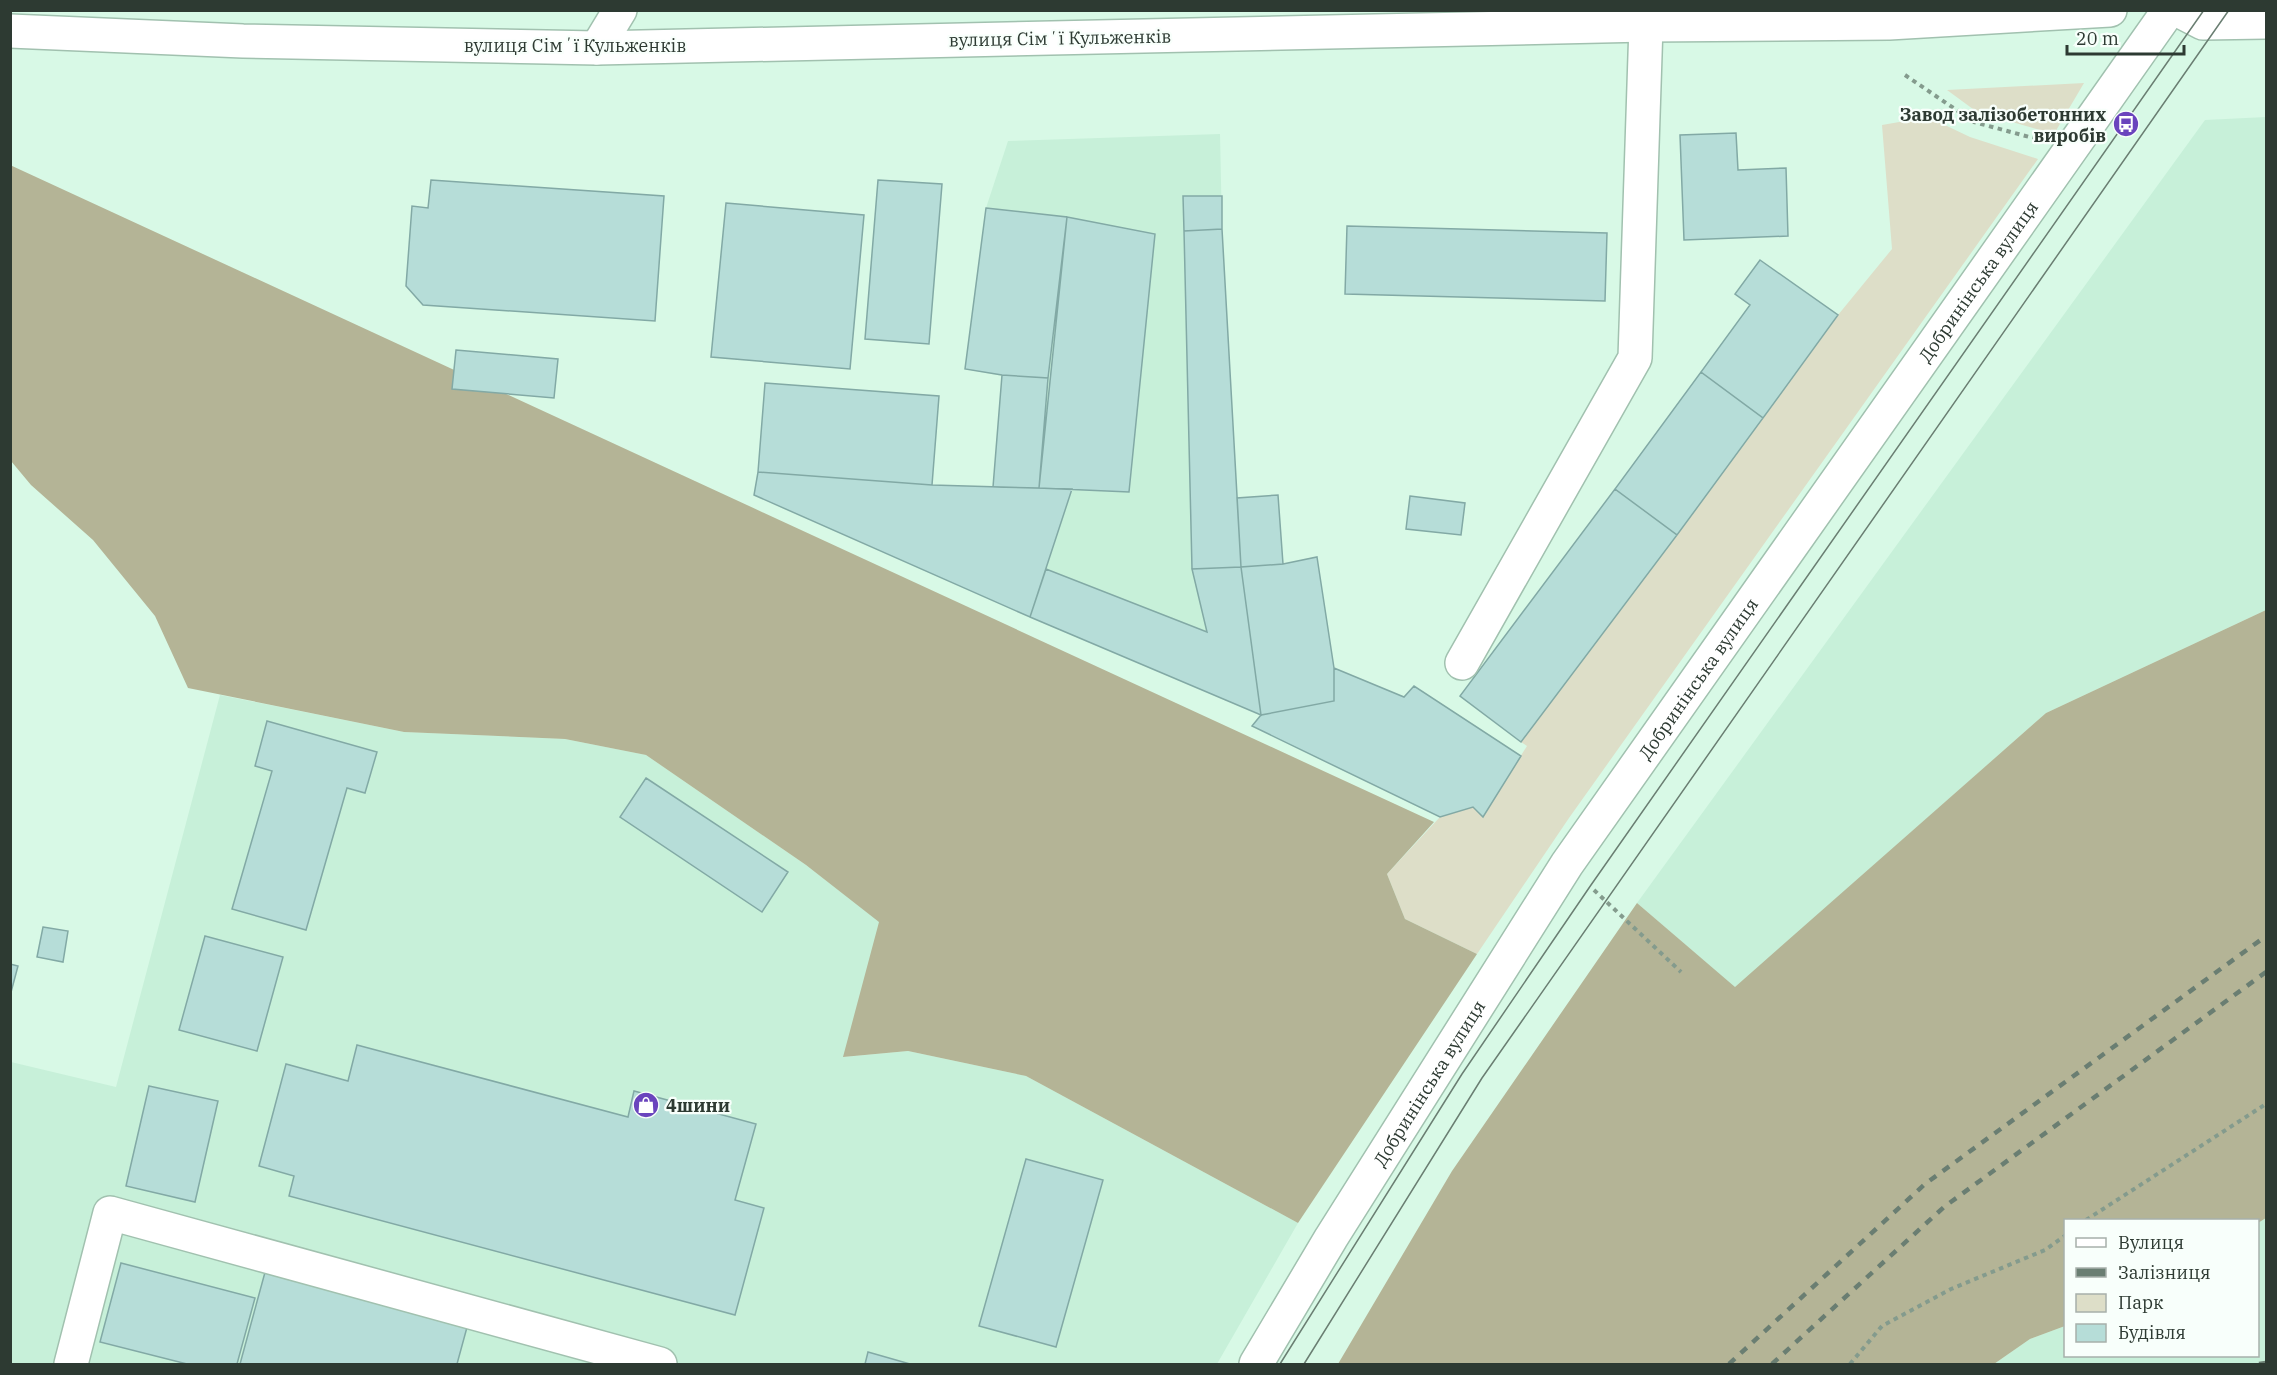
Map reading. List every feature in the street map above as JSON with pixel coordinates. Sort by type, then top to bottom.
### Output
[{"type":"main road","points":[[597,48],[620,10]]},
{"type":"main road","name":"вулиця Сімʼї Кульженків","points":[[10,31],[243,41],[597,48],[1646,26],[2110,10]]},
{"type":"main road","name":"Добринінська вулиця","points":[[1256,1365],[1337,1228],[1567,864],[2169,10]]},
{"type":"main road","points":[[2178,10],[2203,23],[2266,22]]},
{"type":"main road","points":[[1462,663],[1635,358],[1646,26]]},
{"type":"main road","points":[[71,1365],[110,1213],[660,1365]]},
{"type":"path","points":[[1905,75],[1974,122],[2042,140]]},
{"type":"path","points":[[1567,864],[1604,902],[1682,972]]},
{"type":"path","points":[[2089,1219],[2266,1104]]},
{"type":"path","points":[[1850,1365],[1882,1326],[1951,1289],[2045,1250],[2064,1236]]},
{"type":"shaded area","points":[[2266,117],[2266,610],[2046,713],[1735,988],[1637,903],[2205,120]]},
{"type":"shaded area","points":[[1220,134],[1222,229],[1241,567],[1261,715],[1030,617],[1072,490],[993,487],[1002,376],[965,369],[986,208],[1008,141]]},
{"type":"shaded area","points":[[10,165],[1434,822],[1387,874],[1405,919],[1477,954],[1298,1223],[1026,1076],[908,1051],[843,1057],[879,922],[806,865],[646,755],[565,739],[404,732],[188,688],[155,616],[93,540],[31,485],[11,461]]},
{"type":"shaded area","points":[[2266,610],[2266,1218],[2259,1222],[2259,1219],[2064,1219],[2064,1326],[2030,1339],[1994,1364],[1338,1364],[1452,1171],[1637,903],[1735,987],[2046,713]]},
{"type":"shaded area","points":[[220,695],[404,732],[565,739],[646,755],[806,865],[880,922],[844,1057],[908,1051],[1026,1076],[1298,1223],[1217,1364],[11,1364],[11,1062],[116,1087]]},
{"type":"shaded area","points":[[2266,1218],[2266,1364],[1994,1364],[2030,1339],[2064,1326],[2064,1357],[2259,1357],[2259,1222]]},
{"type":"green space","points":[[2084,83],[2054,134],[1977,112],[1947,90]]},
{"type":"green space","points":[[1928,117],[1970,137],[2038,159],[1569,818],[1477,954],[1405,919],[1387,874],[1440,817],[1473,807],[1483,816],[1527,746],[1521,742],[1838,315],[1892,249],[1882,125]]},
{"type":"building","points":[[1736,133],[1738,170],[1786,168],[1788,236],[1684,240],[1680,135]]},
{"type":"building","points":[[431,180],[664,196],[655,321],[423,305],[406,286],[412,206],[428,208]]},
{"type":"building","points":[[878,180],[942,184],[929,344],[865,339]]},
{"type":"building","points":[[1183,196],[1222,196],[1222,229],[1184,231]]},
{"type":"building","points":[[726,203],[864,215],[850,369],[711,357]]},
{"type":"building","points":[[986,208],[1067,217],[1048,378],[1002,375],[965,369]]},
{"type":"building","points":[[1067,217],[1155,234],[1129,492],[1039,488]]},
{"type":"building","points":[[1347,226],[1607,233],[1605,301],[1345,294]]},
{"type":"building","points":[[1222,229],[1241,567],[1192,569],[1184,231]]},
{"type":"building","points":[[1760,260],[1838,315],[1763,418],[1701,372],[1750,305],[1735,294]]},
{"type":"building","points":[[456,350],[558,359],[554,398],[452,389]]},
{"type":"building","points":[[1701,372],[1763,418],[1677,535],[1615,489]]},
{"type":"building","points":[[1002,375],[1048,378],[1039,488],[993,487]]},
{"type":"building","points":[[765,383],[939,396],[932,485],[758,472]]},
{"type":"building","points":[[758,472],[932,485],[1072,489],[1030,617],[754,495]]},
{"type":"building","points":[[1615,489],[1677,535],[1521,742],[1460,696]]},
{"type":"building","points":[[1278,495],[1283,564],[1241,567],[1237,498]]},
{"type":"building","points":[[1410,496],[1465,503],[1461,535],[1406,529]]},
{"type":"building","points":[[1317,557],[1334,668],[1334,701],[1261,715],[1241,567],[1283,564]]},
{"type":"building","points":[[1241,567],[1261,715],[1030,617],[1046,569],[1207,632],[1192,569]]},
{"type":"building","points":[[1334,668],[1404,697],[1414,686],[1521,756],[1483,817],[1473,807],[1440,817],[1252,726],[1261,715],[1334,701]]},
{"type":"building","points":[[267,721],[377,752],[365,793],[347,788],[306,930],[232,909],[272,771],[255,766]]},
{"type":"building","points":[[646,778],[788,872],[762,912],[620,817]]},
{"type":"building","points":[[43,927],[68,931],[63,962],[37,957]]},
{"type":"building","points":[[205,936],[283,957],[257,1051],[179,1030]]},
{"type":"building","points":[[10,964],[18,966],[10,996]]},
{"type":"building","points":[[357,1045],[628,1117],[634,1091],[756,1124],[735,1200],[764,1208],[735,1315],[289,1196],[294,1176],[259,1166],[286,1064],[348,1081]]},
{"type":"building","points":[[149,1086],[218,1101],[195,1202],[126,1186]]},
{"type":"building","points":[[1026,1159],[1103,1180],[1056,1347],[979,1326]]},
{"type":"building","points":[[121,1263],[255,1298],[237,1364],[187,1364],[100,1342]]},
{"type":"building","points":[[267,1265],[469,1320],[457,1364],[240,1364]]},
{"type":"building","points":[[868,1352],[910,1364],[865,1364]]},
{"type":"tram line","points":[[1280,1364],[1462,1074],[1591,885],[2204,10]]},
{"type":"tram line","points":[[1304,1364],[1482,1078],[2229,10]]},
{"type":"railway","points":[[1729,1364],[1925,1184],[2266,936]]},
{"type":"railway","points":[[1772,1364],[1944,1207],[2266,972]]},
{"type":"railway","points":[[2259,1364],[2266,1363]]},
{"type":"place","name":"Завод залізобетонних виробів","points":[[2126,124]]},
{"type":"place","name":"4шини","points":[[646,1105]]}]
